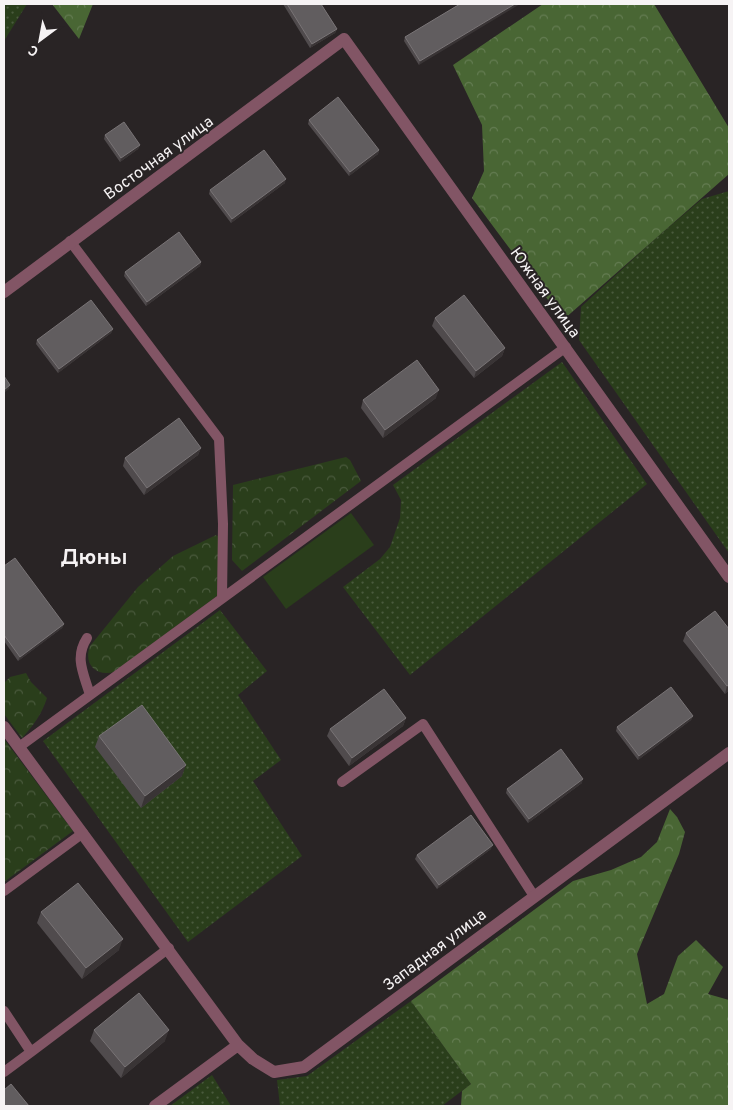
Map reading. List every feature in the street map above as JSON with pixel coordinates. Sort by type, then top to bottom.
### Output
[{"type":"street","name":"Южная улица","points":[[331,49],[344,39],[729,577]]},
{"type":"street","name":"Восточная улица","points":[[4,292],[70,241],[331,49]]},
{"type":"street","name":"Западная улица","points":[[4,727],[238,1044],[253,1059],[274,1072],[304,1067],[729,753]]},
{"type":"street","points":[[155,1106],[238,1044]]},
{"type":"lane","points":[[70,241],[219,439],[223,524],[222,598]]},
{"type":"lane","points":[[19,747],[566,347]]},
{"type":"lane","points":[[87,638],[81,647],[80,660],[90,695]]},
{"type":"lane","points":[[342,782],[423,724],[534,896]]},
{"type":"lane","points":[[4,890],[83,833]]},
{"type":"lane","points":[[4,1072],[169,948]]},
{"type":"lane","points":[[4,1011],[31,1052]]},
{"type":"green space","points":[[4,4],[27,4],[4,41]]},
{"type":"green space","points":[[52,4],[93,4],[79,39]]},
{"type":"green space","points":[[543,4],[654,4],[729,128],[729,174],[563,320],[472,198],[484,171],[482,125],[453,65]]},
{"type":"green space","points":[[729,191],[729,553],[579,340],[581,307],[702,199]]},
{"type":"green space","points":[[562,362],[647,484],[410,675],[343,587],[380,559],[390,547],[400,518],[401,500],[393,485]]},
{"type":"green space","points":[[346,457],[350,460],[361,481],[242,571],[232,560],[233,485]]},
{"type":"green space","points":[[351,513],[374,545],[286,609],[263,577]]},
{"type":"green space","points":[[216,535],[219,537],[217,596],[114,672],[102,673],[93,668],[88,658],[90,646],[138,587],[173,556]]},
{"type":"green space","points":[[220,610],[267,671],[238,695],[281,760],[253,781],[302,856],[188,942],[43,741]]},
{"type":"green space","points":[[26,673],[31,682],[47,698],[37,719],[22,738],[4,714],[4,683],[10,677]]},
{"type":"green space","points":[[4,739],[73,831],[4,882]]},
{"type":"green space","points":[[670,809],[685,832],[679,854],[637,954],[647,1004],[664,994],[678,956],[696,940],[723,967],[708,994],[729,1000],[729,1106],[461,1106],[462,1091],[471,1084],[411,1001],[573,881],[611,870],[641,857],[657,842]]},
{"type":"green space","points":[[411,1001],[471,1084],[442,1106],[280,1106],[277,1080],[307,1076]]},
{"type":"green space","points":[[212,1075],[231,1106],[170,1106]]},
{"type":"building","points":[[287,4],[321,4],[337,29],[312,44]]},
{"type":"building","points":[[460,4],[515,4],[420,61],[405,37]]},
{"type":"building","points":[[338,97],[379,150],[350,172],[309,120]]},
{"type":"building","points":[[124,122],[140,145],[121,158],[105,135]]},
{"type":"building","points":[[264,150],[286,179],[232,219],[210,190]]},
{"type":"building","points":[[179,232],[201,262],[147,302],[125,272]]},
{"type":"building","points":[[464,295],[505,348],[476,371],[435,318]]},
{"type":"building","points":[[91,300],[113,329],[59,369],[37,340]]},
{"type":"building","points":[[417,360],[439,390],[385,430],[363,400]]},
{"type":"building","points":[[4,376],[10,385],[4,390]]},
{"type":"building","points":[[179,418],[201,448],[147,488],[125,458]]},
{"type":"building","points":[[15,558],[64,624],[20,657],[4,635],[4,566]]},
{"type":"building","points":[[715,611],[729,629],[729,685],[727,686],[686,633]]},
{"type":"building","points":[[671,687],[693,716],[639,756],[617,727]]},
{"type":"building","points":[[384,689],[406,718],[352,758],[330,729]]},
{"type":"building","points":[[142,705],[186,765],[145,796],[99,736]]},
{"type":"building","points":[[561,749],[583,779],[529,819],[507,789]]},
{"type":"building","points":[[471,815],[493,845],[439,885],[417,855]]},
{"type":"building","points":[[78,883],[123,939],[86,968],[41,912]]},
{"type":"building","points":[[139,993],[169,1030],[125,1067],[94,1030]]},
{"type":"building","points":[[11,1084],[29,1106],[4,1106],[4,1090]]},
{"type":"district","name":"Дюны","points":[[94,557]]}]
